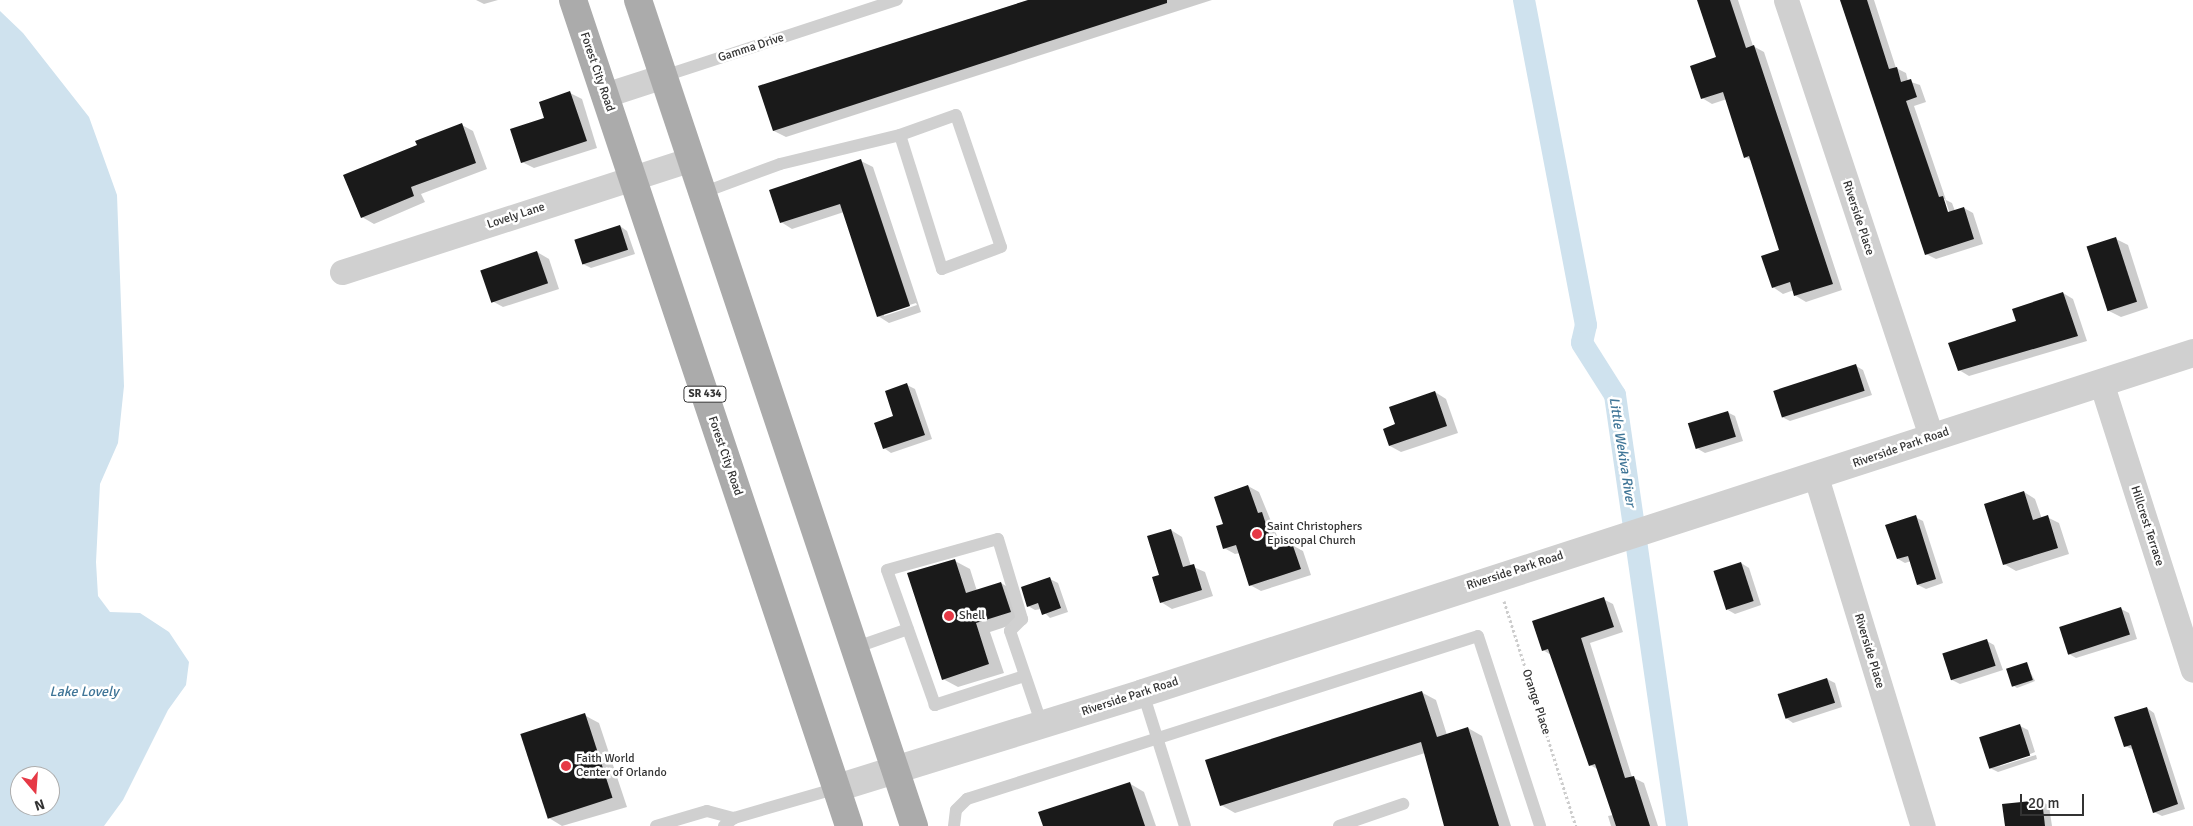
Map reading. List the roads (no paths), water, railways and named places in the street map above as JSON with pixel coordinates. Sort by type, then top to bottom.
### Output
[{"type":"main road","name":"Forest City Road","points":[[573,0],[850,826]]},
{"type":"main road","points":[[638,0],[914,826]]},
{"type":"street","name":"Riverside Place","points":[[1786,0],[1931,437]]},
{"type":"street","name":"Gamma Drive","points":[[605,95],[664,76]]},
{"type":"street","name":"Lovely Lane","points":[[342,272],[691,159]]},
{"type":"street","name":"Riverside Park Road","points":[[837,788],[897,771],[1143,693],[1496,577],[1816,477],[1931,437],[2193,353]]},
{"type":"street","name":"Hillcrest Terrace","points":[[2101,382],[2193,670]]},
{"type":"street","name":"Riverside Place","points":[[1816,477],[1923,826]]},
{"type":"lane","name":"Gamma Drive","points":[[664,76],[897,0]]},
{"type":"lane","points":[[702,192],[780,164],[900,135],[956,115],[1001,247],[942,269],[900,135]]},
{"type":"lane","points":[[1024,676],[934,705],[888,570],[998,539],[1022,619],[1010,631],[1042,725]]},
{"type":"lane","points":[[854,648],[908,629]]},
{"type":"lane","points":[[954,826],[956,810],[967,799],[1478,636],[1540,826]]},
{"type":"lane","points":[[1143,693],[1185,826]]},
{"type":"lane","points":[[656,826],[707,810],[729,822],[837,788]]},
{"type":"lane","points":[[1339,826],[1403,804]]},
{"type":"water","name":"Lake Lovely","points":[[0,11],[23,33],[89,117],[117,195],[124,386],[118,443],[100,484],[96,562],[98,596],[110,612],[140,613],[169,632],[189,662],[186,685],[168,710],[123,800],[104,826],[0,826]]},
{"type":"waterway","name":"Little Wekiva River","points":[[1524,0],[1586,325],[1582,343],[1615,395],[1677,826]]},
{"type":"place","name":"Saint Christophers Episcopal Church","points":[[1257,534]]},
{"type":"place","name":"Shell","points":[[949,616]]},
{"type":"place","name":"Faith World Center of Orlando","points":[[566,766]]}]
